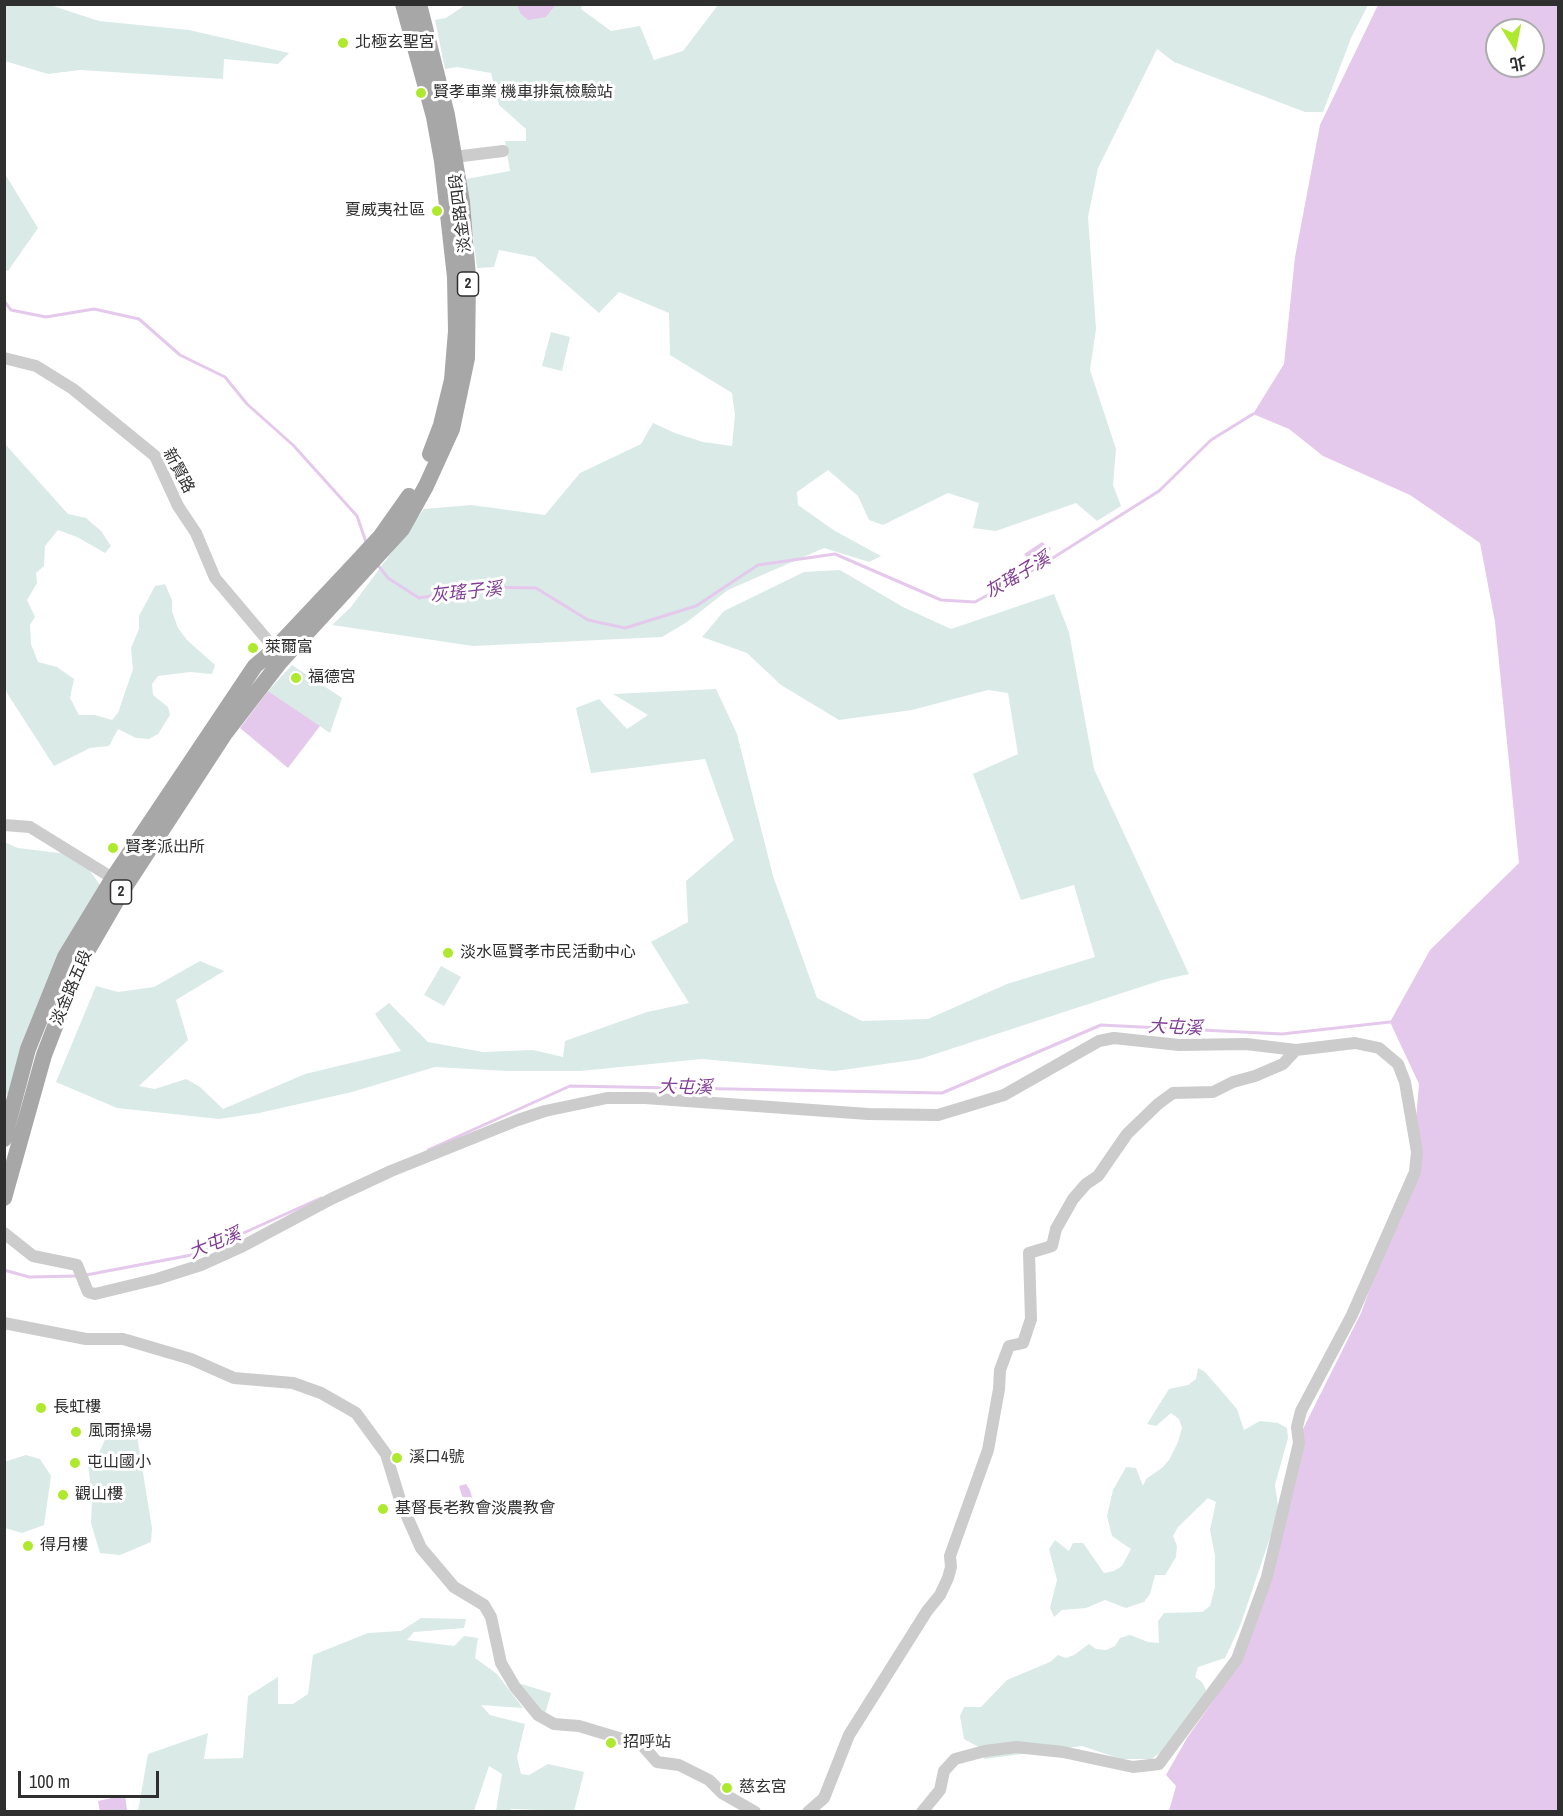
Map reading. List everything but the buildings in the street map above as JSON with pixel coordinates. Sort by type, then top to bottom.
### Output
[{"type":"main road","name":"淡金路四段","points":[[382,543],[422,474],[441,425],[452,380],[456,331],[455,277],[442,161],[434,117],[403,4]]},
{"type":"main road","name":"淡金路四段","points":[[382,543],[407,521],[452,429],[467,358],[468,277],[462,202],[434,58],[418,4]]},
{"type":"main road","name":"2","points":[[279,654],[382,543]]},
{"type":"main road","name":"淡金路五段","points":[[4,1139],[28,1049],[65,957],[279,654],[314,627],[359,569]]},
{"type":"main road","name":"淡金路五段","points":[[4,1198],[44,1055],[78,967],[120,882]]},
{"type":"street","points":[[454,157],[503,151]]},
{"type":"street","name":"新賢路","points":[[4,358],[36,366],[73,389],[155,456],[178,506],[196,533],[215,578],[242,606],[259,633],[279,654]]},
{"type":"street","points":[[4,825],[30,827],[120,882]]},
{"type":"street","points":[[4,1233],[33,1256],[77,1265],[88,1292],[95,1294],[157,1279],[201,1265],[391,1171],[518,1120],[545,1111],[607,1098],[645,1098],[868,1114],[938,1115],[1004,1095],[1099,1041],[1114,1038],[1179,1045],[1246,1044],[1296,1050],[1354,1043],[1379,1048],[1398,1064],[1405,1082],[1417,1152],[1415,1172],[1401,1209],[1367,1277],[1352,1315],[1301,1411],[1297,1427],[1299,1443],[1268,1577],[1237,1659],[1159,1764],[1133,1767],[1063,1752],[1016,1747],[985,1751],[955,1759],[944,1771],[940,1790],[922,1812]]},
{"type":"street","points":[[808,1812],[824,1798],[849,1735],[927,1611],[940,1595],[948,1578],[951,1567],[950,1556],[988,1450],[999,1389],[1000,1370],[1009,1346],[1023,1343],[1030,1319],[1029,1253],[1052,1246],[1056,1229],[1073,1199],[1086,1184],[1098,1176],[1127,1134],[1158,1104],[1173,1093],[1213,1092],[1233,1082],[1255,1076],[1283,1064],[1296,1050]]},
{"type":"street","points":[[4,1323],[86,1339],[123,1340],[191,1359],[234,1378],[294,1383],[321,1393],[356,1413],[386,1454],[401,1503],[421,1548],[454,1587],[484,1605],[491,1617],[501,1663],[515,1687],[538,1715],[554,1724],[579,1726],[642,1745],[657,1762],[679,1765],[709,1780],[722,1792],[755,1812]]},
{"type":"shaded area","points":[[517,4],[556,5],[546,17],[528,20],[520,13]]},
{"type":"shaded area","points":[[4,5],[50,5],[99,21],[189,30],[289,53],[278,64],[224,59],[223,79],[80,70],[48,74],[5,61]]},
{"type":"shaded area","points":[[465,5],[517,5],[520,13],[546,17],[556,5],[582,5],[581,9],[611,31],[640,26],[654,60],[683,51],[718,5],[1368,5],[1351,38],[1323,112],[1305,112],[1174,62],[1157,49],[1098,168],[1088,217],[1096,329],[1090,370],[1116,449],[1113,485],[1121,506],[1097,521],[1076,503],[996,531],[973,528],[979,503],[948,493],[883,525],[869,520],[858,496],[828,470],[797,492],[798,505],[835,531],[881,556],[869,562],[824,548],[728,590],[687,622],[662,637],[473,646],[332,625],[351,607],[424,509],[471,505],[545,515],[580,473],[641,444],[653,423],[703,442],[732,446],[735,415],[732,393],[670,355],[669,313],[619,292],[599,313],[535,257],[499,250],[494,267],[477,268],[466,179],[510,171],[505,141],[526,141],[526,129],[499,105],[491,73],[457,67],[445,69],[435,20],[446,18]]},
{"type":"shaded area","points":[[1378,5],[1558,5],[1558,1811],[1169,1811],[1176,1786],[1166,1775],[1187,1738],[1242,1660],[1302,1431],[1361,1313],[1411,1178],[1419,1084],[1390,1022],[1430,950],[1519,863],[1495,622],[1480,543],[1410,495],[1323,456],[1289,429],[1253,414],[1284,364],[1295,257],[1320,125]]},
{"type":"shaded area","points":[[5,174],[38,228],[8,271],[4,269]]},
{"type":"shaded area","points":[[551,332],[570,337],[562,371],[542,366]]},
{"type":"shaded area","points":[[5,444],[68,514],[86,518],[101,531],[111,546],[105,553],[77,537],[58,530],[45,546],[44,566],[36,573],[37,583],[27,600],[35,617],[30,625],[31,644],[38,662],[57,667],[74,679],[70,698],[79,715],[95,715],[112,720],[118,713],[133,669],[131,648],[139,629],[139,616],[155,586],[165,584],[172,600],[172,611],[178,628],[187,640],[215,665],[212,674],[190,672],[158,676],[152,684],[153,695],[168,707],[170,715],[158,734],[149,739],[136,738],[118,729],[109,746],[90,748],[54,766],[7,693],[4,683]]},
{"type":"shaded area","points":[[1042,542],[1051,548],[1045,557],[1031,563],[1024,554]]},
{"type":"shaded area","points":[[840,570],[903,607],[951,629],[1054,594],[1069,632],[1094,769],[1189,974],[1162,980],[920,1059],[835,1071],[702,1059],[580,1071],[508,1071],[435,1067],[352,1092],[259,1113],[219,1119],[117,1108],[56,1082],[96,986],[118,992],[154,987],[200,961],[224,971],[176,1000],[188,1040],[139,1086],[155,1089],[186,1079],[200,1087],[223,1109],[305,1074],[401,1051],[375,1014],[389,1003],[428,1042],[483,1052],[533,1050],[563,1057],[565,1041],[647,1012],[689,1003],[651,942],[688,922],[686,881],[734,840],[705,759],[591,773],[576,708],[599,699],[627,729],[648,715],[613,694],[716,689],[737,734],[773,876],[817,998],[862,1021],[928,1019],[1007,984],[1095,957],[1074,885],[1021,900],[973,774],[1018,754],[1008,693],[988,690],[912,710],[839,720],[781,685],[747,653],[702,637],[724,611],[804,572]]},
{"type":"shaded area","points":[[292,665],[342,698],[330,733],[268,691]]},
{"type":"shaded area","points":[[268,691],[320,726],[288,768],[240,728]]},
{"type":"shaded area","points":[[4,842],[18,848],[68,854],[90,871],[100,885],[12,1096],[4,1094]]},
{"type":"shaded area","points":[[441,966],[461,977],[444,1006],[424,995]]},
{"type":"shaded area","points":[[1198,1368],[1205,1372],[1237,1409],[1244,1430],[1260,1421],[1278,1423],[1287,1428],[1288,1438],[1275,1485],[1278,1506],[1274,1526],[1240,1626],[1225,1658],[1198,1667],[1195,1677],[1202,1682],[1206,1690],[1203,1703],[1163,1751],[1151,1759],[1121,1759],[1082,1746],[984,1759],[982,1749],[964,1739],[960,1716],[964,1707],[981,1707],[1007,1680],[1050,1662],[1058,1655],[1066,1658],[1074,1655],[1089,1644],[1096,1649],[1106,1650],[1115,1646],[1120,1638],[1130,1635],[1148,1642],[1159,1643],[1158,1621],[1164,1613],[1202,1612],[1210,1606],[1215,1587],[1215,1556],[1210,1530],[1216,1502],[1208,1498],[1178,1527],[1173,1536],[1177,1546],[1176,1557],[1165,1575],[1155,1575],[1150,1594],[1144,1602],[1126,1608],[1105,1600],[1086,1608],[1062,1610],[1054,1617],[1050,1608],[1057,1580],[1049,1549],[1055,1540],[1069,1551],[1073,1543],[1083,1543],[1104,1573],[1122,1566],[1131,1549],[1112,1536],[1107,1516],[1113,1490],[1126,1467],[1136,1468],[1143,1486],[1146,1479],[1169,1460],[1182,1428],[1179,1419],[1171,1413],[1156,1426],[1147,1424],[1169,1389],[1188,1385],[1196,1379]]},
{"type":"shaded area","points":[[108,1433],[137,1436],[152,1528],[151,1542],[120,1555],[100,1553],[91,1523],[92,1499],[87,1454],[99,1453]]},
{"type":"shaded area","points":[[26,1455],[40,1459],[51,1476],[44,1525],[22,1533],[5,1528],[4,1462]]},
{"type":"shaded area","points":[[466,1484],[473,1501],[466,1501],[462,1496],[459,1486]]},
{"type":"shaded area","points":[[421,1618],[466,1619],[464,1628],[414,1632],[407,1640],[454,1646],[464,1636],[478,1638],[475,1658],[497,1674],[523,1708],[481,1705],[490,1715],[525,1724],[517,1757],[521,1774],[529,1775],[548,1764],[584,1772],[574,1811],[511,1809],[510,1811],[496,1811],[502,1774],[489,1766],[474,1811],[138,1811],[148,1754],[208,1733],[204,1759],[243,1758],[248,1696],[278,1677],[278,1704],[293,1704],[308,1694],[313,1655],[368,1633],[401,1631]]},
{"type":"shaded area","points":[[518,1683],[551,1693],[545,1714],[533,1703]]},
{"type":"shaded area","points":[[125,1795],[127,1810],[100,1811],[98,1801]]},
{"type":"waterway","name":"灰瑤子溪","points":[[4,301],[11,310],[46,317],[94,309],[139,319],[180,355],[225,377],[247,404],[293,445],[357,516],[366,542]]},
{"type":"waterway","name":"灰瑤子溪","points":[[377,564],[388,578],[419,598],[484,587],[536,588],[588,620],[625,628],[696,606],[758,565],[835,554],[941,600],[975,602],[1040,566],[1159,491],[1211,440],[1253,414]]},
{"type":"waterway","name":"大屯溪","points":[[428,1150],[570,1086],[942,1093],[1101,1025],[1282,1034],[1390,1022]]},
{"type":"waterway","name":"大屯溪","points":[[86,1275],[197,1254],[321,1198]]},
{"type":"waterway","name":"大屯溪","points":[[4,1270],[29,1277],[77,1276]]},
{"type":"place","name":"北極玄聖宮","points":[[343,43]]},
{"type":"place","name":"賢孝車業 機車排氣檢驗站","points":[[421,93]]},
{"type":"place","name":"夏威夷社區","points":[[437,211]]},
{"type":"place","name":"萊爾富","points":[[253,648]]},
{"type":"place","name":"福德宮","points":[[296,678]]},
{"type":"place","name":"賢孝派出所","points":[[113,848]]},
{"type":"place","name":"淡水區賢孝市民活動中心","points":[[448,953]]},
{"type":"place","name":"長虹樓","points":[[41,1408]]},
{"type":"place","name":"風雨操場","points":[[76,1432]]},
{"type":"place","name":"溪口4號","points":[[397,1458]]},
{"type":"place","name":"屯山國小","points":[[75,1463]]},
{"type":"place","name":"觀山樓","points":[[63,1495]]},
{"type":"place","name":"基督長老教會淡農教會","points":[[383,1509]]},
{"type":"place","name":"得月樓","points":[[28,1546]]},
{"type":"place","name":"招呼站","points":[[611,1743]]},
{"type":"place","name":"慈玄宮","points":[[727,1788]]}]
